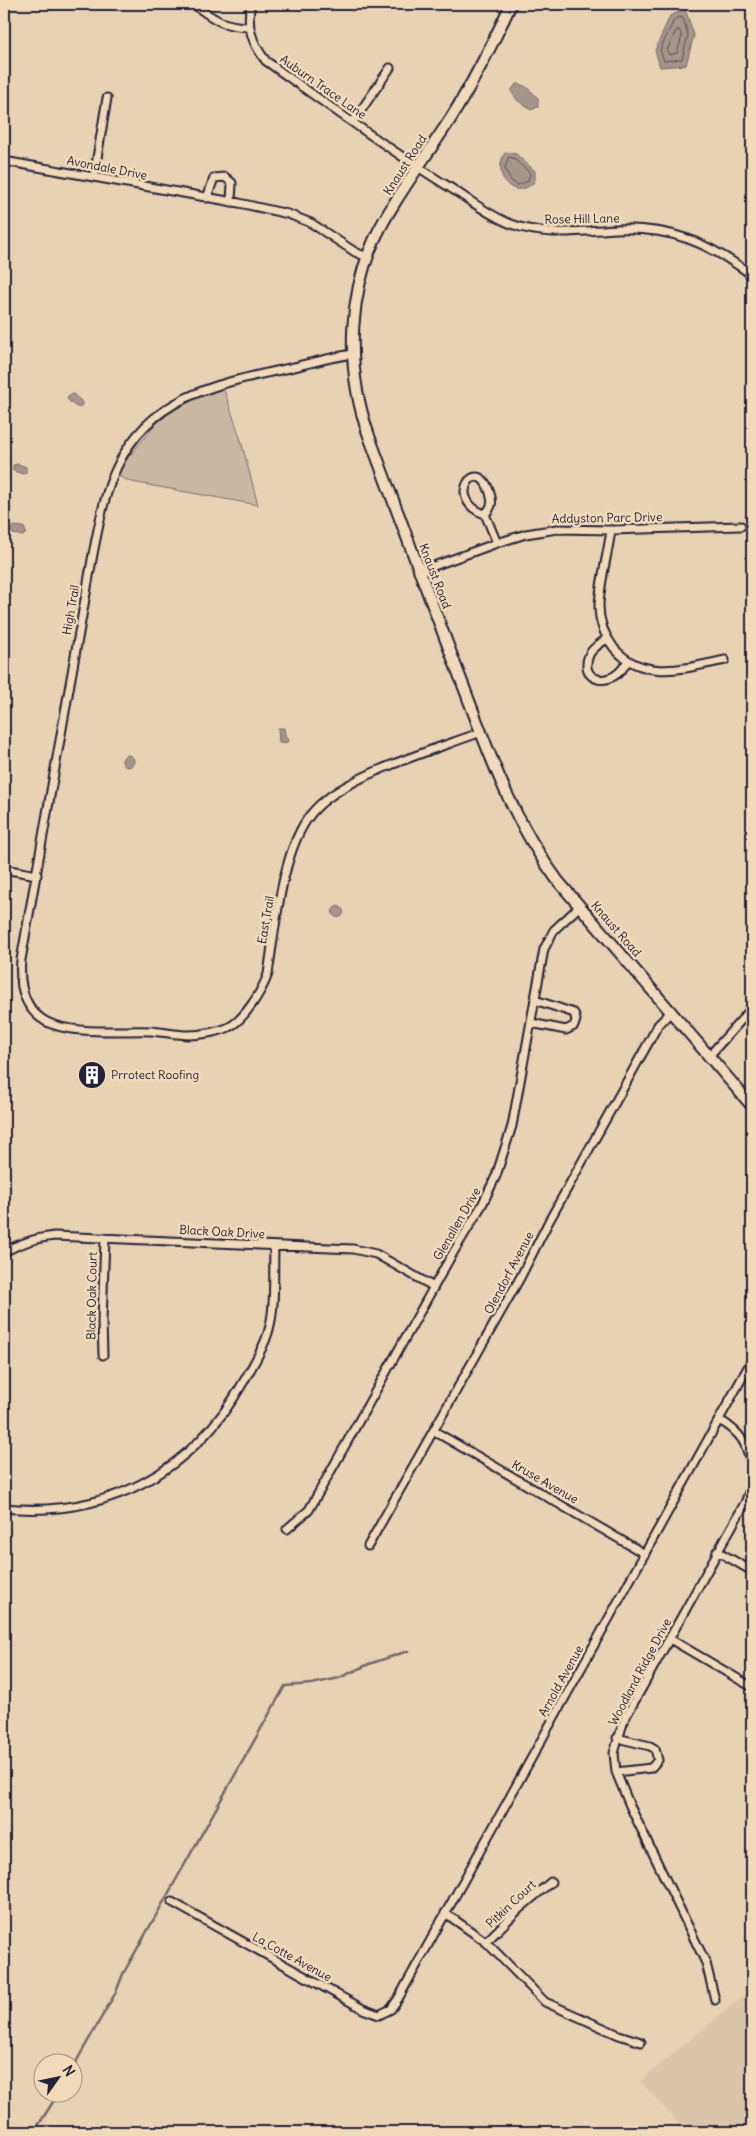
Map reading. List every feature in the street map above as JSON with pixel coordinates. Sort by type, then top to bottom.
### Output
[{"type":"main road","name":"Knaust Road","points":[[511,4],[477,74],[384,220],[367,258],[354,312],[353,354],[356,388],[363,421],[481,732],[514,813],[546,866],[752,1106]]},
{"type":"street","points":[[193,4],[216,21],[230,26],[248,26]]},
{"type":"street","name":"Auburn Trace Lane","points":[[251,4],[248,26],[256,48],[266,61],[418,167]]},
{"type":"street","points":[[353,122],[390,68]]},
{"type":"street","points":[[94,176],[107,98]]},
{"type":"street","name":"Avondale Drive","points":[[4,161],[231,202],[301,218],[367,258]]},
{"type":"street","name":"Rose Hill Lane","points":[[418,167],[488,212],[511,224],[540,231],[564,233],[617,229],[667,232],[713,249],[752,276]]},
{"type":"street","points":[[207,198],[214,178],[225,176],[232,183],[231,202]]},
{"type":"street","name":"High Trail","points":[[45,1020],[31,1008],[22,991],[20,975],[93,554],[103,509],[117,465],[138,434],[164,408],[216,385],[252,374],[353,354]]},
{"type":"street","points":[[485,514],[493,502],[488,486],[477,477],[465,484],[464,489],[470,505],[476,511],[485,514],[497,543]]},
{"type":"street","name":"Addyston Parc Drive","points":[[420,571],[526,534],[557,529],[612,530],[741,526]]},
{"type":"street","points":[[612,530],[599,605],[601,625],[606,639],[628,660],[642,668],[658,671],[725,660]]},
{"type":"street","points":[[606,639],[590,654],[588,669],[593,678],[600,680],[612,679],[620,673],[628,660]]},
{"type":"street","name":"East Trail","points":[[45,1020],[74,1029],[190,1035],[228,1028],[248,1009],[264,987],[288,861],[297,837],[311,813],[335,791],[362,778],[481,732]]},
{"type":"street","points":[[4,869],[37,875]]},
{"type":"street","name":"Glenallen Drive","points":[[287,1529],[309,1510],[482,1205],[496,1176],[512,1126],[546,943],[554,930],[580,906]]},
{"type":"street","points":[[531,1023],[566,1030],[574,1026],[576,1020],[574,1013],[568,1010],[535,1000]]},
{"type":"street","points":[[709,1056],[752,1008]]},
{"type":"street","name":"Olendorf Avenue","points":[[368,1546],[389,1506],[434,1431],[654,1032],[671,1012]]},
{"type":"street","name":"Black Oak Drive","points":[[4,1252],[15,1245],[37,1238],[54,1236],[364,1250],[376,1254],[434,1287]]},
{"type":"street","name":"Black Oak Court","points":[[103,1355],[102,1321],[105,1238]]},
{"type":"street","points":[[4,1508],[55,1510],[110,1498],[139,1486],[157,1475],[195,1446],[214,1425],[238,1391],[268,1335],[271,1320],[274,1246]]},
{"type":"street","name":"Arnold Avenue","points":[[387,2011],[398,2000],[752,1360]]},
{"type":"street","name":"Woodland Ridge Drive","points":[[715,2000],[706,1963],[634,1815],[616,1772],[614,1752],[624,1720],[670,1639],[716,1551],[750,1493],[752,1468],[742,1439],[736,1430],[720,1420]]},
{"type":"street","name":"Kruse Avenue","points":[[434,1431],[645,1554]]},
{"type":"street","points":[[716,1551],[752,1571]]},
{"type":"street","points":[[670,1639],[752,1687]]},
{"type":"street","points":[[616,1772],[651,1768],[658,1760],[655,1749],[650,1746],[617,1738]]},
{"type":"street","name":"Pitkin Court","points":[[486,1942],[519,1909],[552,1882]]},
{"type":"street","name":"La Cotte Avenue","points":[[172,1902],[363,2009],[379,2015],[387,2011]]},
{"type":"street","points":[[445,1913],[486,1942],[545,2002],[619,2035],[641,2042]]},
{"type":"shaded area","points":[[223,387],[240,437],[258,505],[132,482],[118,476],[121,466],[167,411]]},
{"type":"shaded area","points":[[752,1989],[752,2132],[686,2132],[640,2081]]},
{"type":"water","points":[[685,9],[694,35],[686,65],[660,67],[655,50],[670,16]]},
{"type":"water","points":[[516,84],[531,90],[538,98],[538,107],[531,110],[517,100],[511,91]]},
{"type":"water","points":[[505,153],[516,154],[535,171],[535,181],[527,187],[512,188],[506,184],[501,169],[501,161]]},
{"type":"water","points":[[73,394],[83,403],[80,407],[76,407],[67,399],[69,395]]},
{"type":"water","points":[[18,464],[26,467],[26,473],[13,471],[13,465]]},
{"type":"water","points":[[14,526],[24,527],[26,533],[23,536],[13,534],[10,529]]},
{"type":"water","points":[[278,728],[284,728],[285,735],[289,740],[288,742],[279,743]]},
{"type":"water","points":[[126,755],[130,755],[134,761],[130,767],[126,767],[122,763],[122,759]]},
{"type":"water","points":[[336,907],[340,907],[343,912],[342,916],[336,917],[333,914],[333,910]]},
{"type":"waterway","points":[[81,2054],[116,1992],[123,1974],[285,1686],[311,1684],[339,1678],[369,1664],[408,1651]]},
{"type":"waterway","points":[[34,2132],[52,2104]]},
{"type":"place","name":"Prrotect Roofing","points":[[92,1075]]}]
